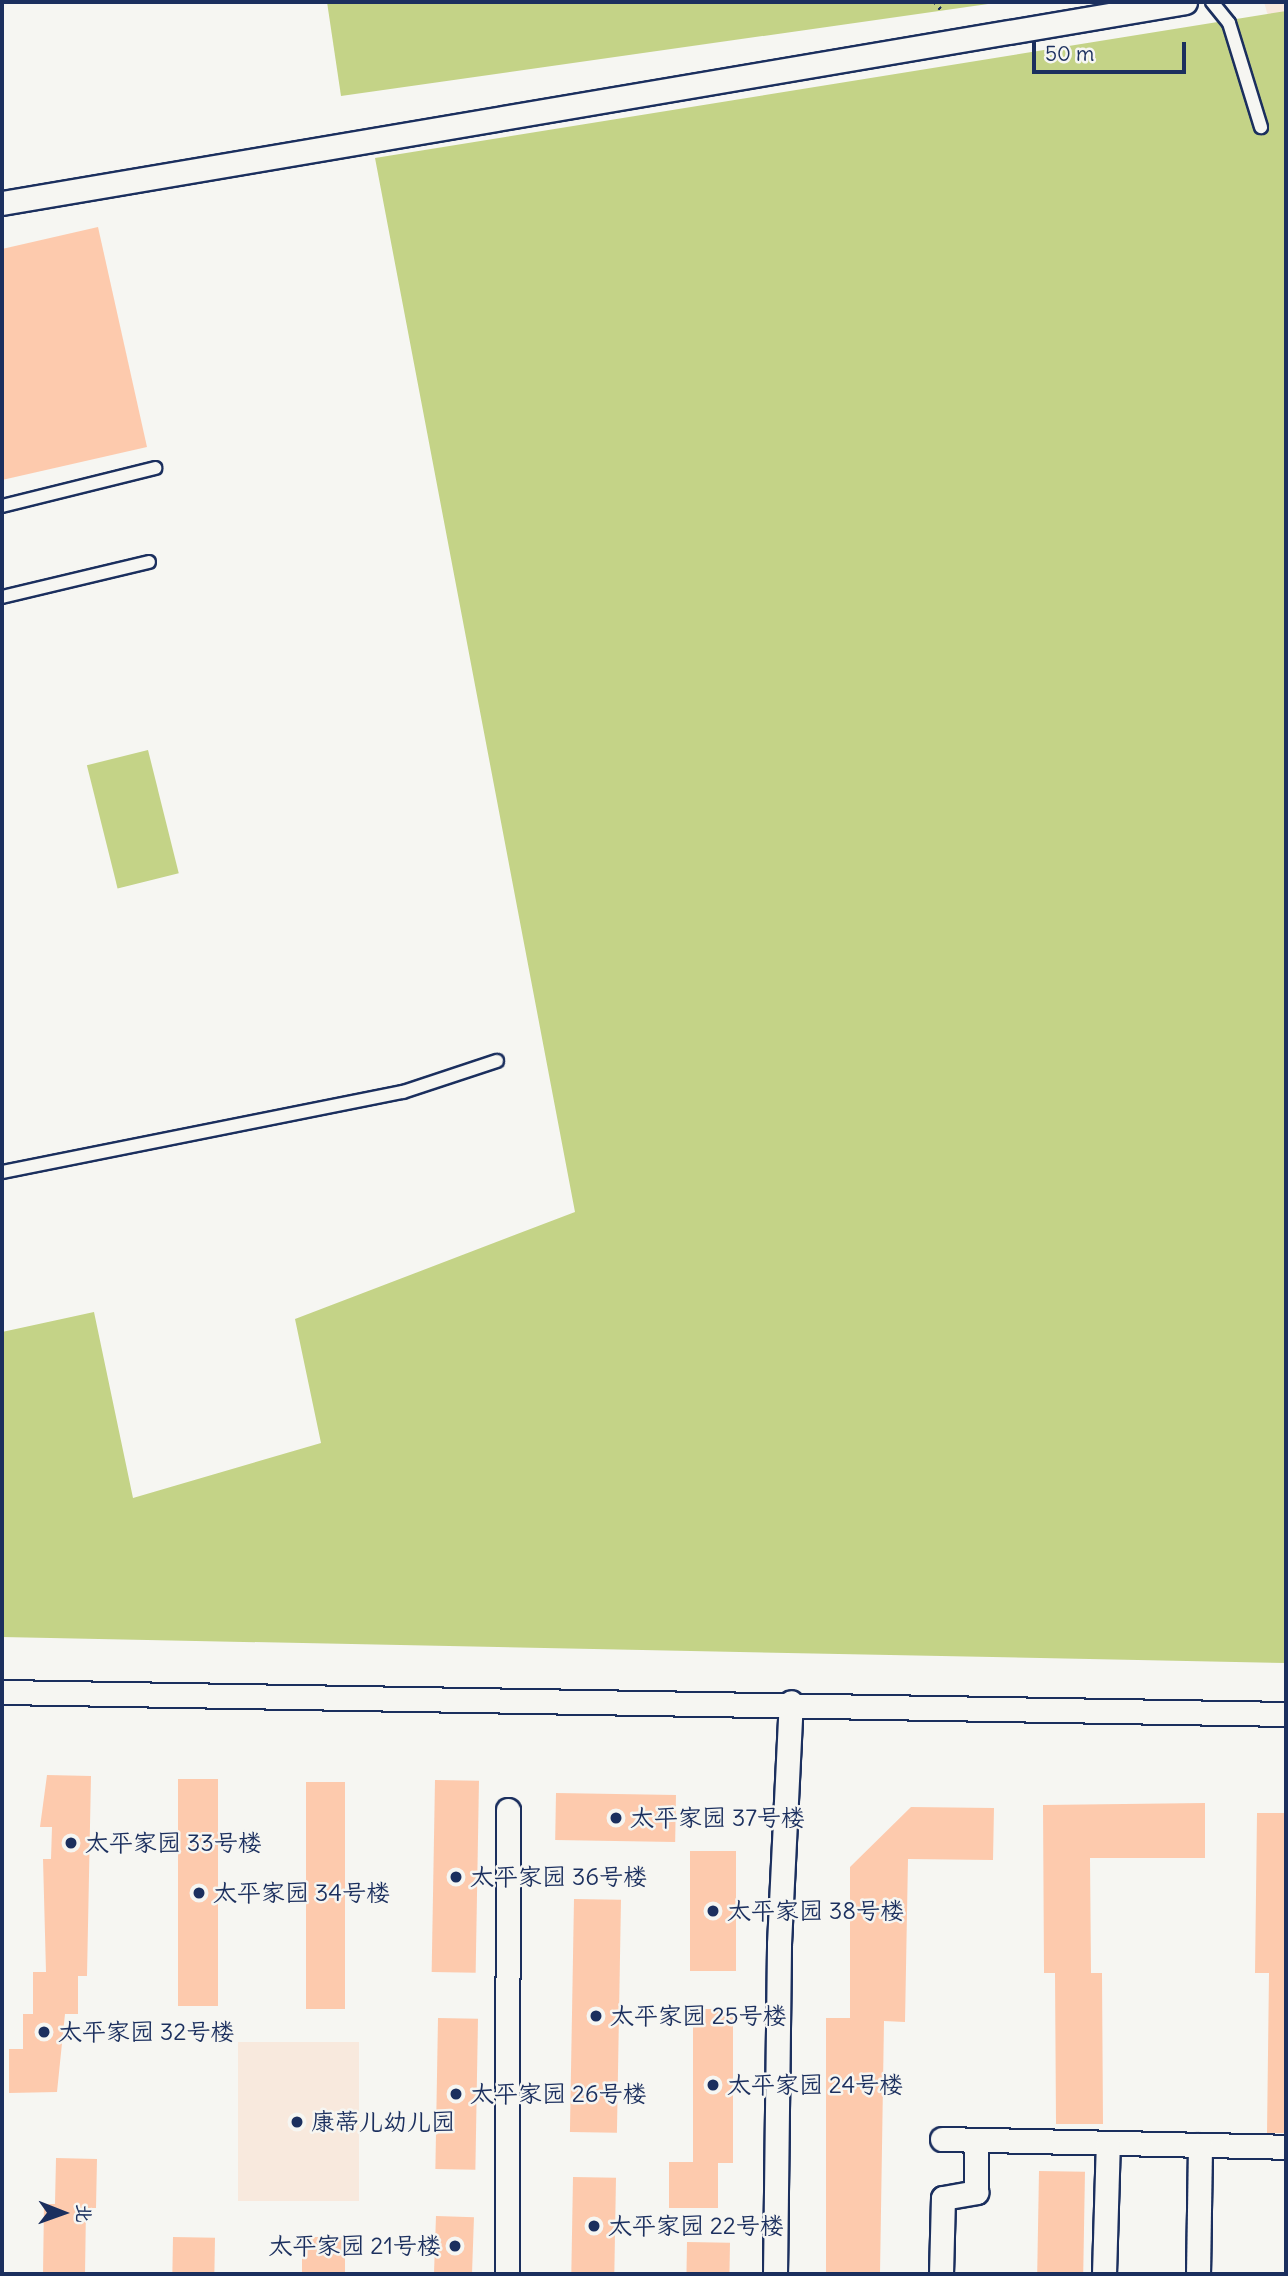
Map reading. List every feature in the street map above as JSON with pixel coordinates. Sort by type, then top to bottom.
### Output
[{"type":"street","points":[[2,203],[1185,2]]},
{"type":"street","points":[[2,1692],[792,1702],[1286,1714]]},
{"type":"street","points":[[775,2274],[779,1944],[792,1702]]},
{"type":"street","points":[[507,2274],[508,1810]]},
{"type":"street","points":[[942,2139],[1286,2147]]},
{"type":"street","points":[[941,2274],[943,2198],[976,2192],[976,2140]]},
{"type":"street","points":[[1104,2274],[1108,2143]]},
{"type":"street","points":[[1198,2274],[1200,2146]]},
{"type":"lane","points":[[1212,2],[1229,23],[1261,127]]},
{"type":"lane","points":[[2,506],[155,468]]},
{"type":"lane","points":[[2,597],[149,562]]},
{"type":"lane","points":[[2,1172],[362,1101],[497,1061]]},
{"type":"path","points":[[935,2],[941,10]]},
{"type":"shaded area","points":[[1264,2],[1286,2],[1286,11],[1268,16]]},
{"type":"shaded area","name":"康蒂儿幼儿园","points":[[238,2042],[359,2042],[359,2201],[238,2201]]},
{"type":"green space","points":[[327,2],[1002,2],[341,96]]},
{"type":"green space","points":[[1286,11],[1286,1663],[2,1637],[2,1332],[94,1312],[133,1498],[321,1443],[295,1319],[575,1212],[375,158]]},
{"type":"green space","points":[[148,750],[179,873],[118,888],[87,765]]},
{"type":"building","points":[[98,227],[147,447],[2,480],[2,249]]},
{"type":"building","points":[[47,1775],[91,1776],[87,1976],[78,1976],[78,2014],[65,2014],[57,2092],[9,2093],[9,2049],[23,2049],[23,2014],[33,2014],[33,1972],[46,1972],[43,1859],[51,1859],[52,1827],[40,1827]]},
{"type":"building","name":"太平家园 34号楼","points":[[178,1779],[218,1779],[218,2006],[178,2006]]},
{"type":"building","name":"太平家园 36号楼","points":[[435,1780],[479,1781],[476,1973],[432,1972]]},
{"type":"building","points":[[306,1782],[345,1782],[345,2009],[306,2009]]},
{"type":"building","name":"太平家园 37号楼","points":[[556,1793],[676,1795],[675,1842],[555,1840]]},
{"type":"building","points":[[1205,1803],[1205,1858],[1090,1858],[1091,1973],[1102,1973],[1103,2124],[1056,2124],[1055,1973],[1044,1973],[1043,1805]]},
{"type":"building","points":[[911,1807],[994,1808],[993,1860],[908,1859],[905,2022],[884,2021],[880,2274],[826,2274],[826,2018],[850,2018],[850,1867]]},
{"type":"building","points":[[1257,1813],[1286,1813],[1286,2133],[1267,2133],[1269,1973],[1255,1973]]},
{"type":"building","name":"太平家园 38号楼","points":[[690,1851],[736,1851],[736,1971],[690,1971]]},
{"type":"building","name":"太平家园 25号楼","points":[[574,1899],[621,1900],[617,2133],[570,2132]]},
{"type":"building","name":"太平家园 24号楼","points":[[693,2009],[733,2009],[733,2163],[718,2163],[718,2208],[669,2208],[669,2162],[693,2162]]},
{"type":"building","name":"太平家园 26号楼","points":[[438,2018],[478,2019],[475,2170],[435,2169]]},
{"type":"building","points":[[56,2158],[97,2159],[96,2208],[86,2208],[85,2274],[43,2274],[44,2204],[55,2204]]},
{"type":"building","points":[[1039,2171],[1085,2172],[1083,2274],[1037,2274]]},
{"type":"building","name":"太平家园 22号楼","points":[[573,2177],[616,2178],[614,2274],[571,2274]]},
{"type":"building","name":"太平家园 21号楼","points":[[436,2216],[474,2217],[472,2274],[434,2274]]},
{"type":"building","points":[[173,2237],[215,2238],[214,2274],[172,2274]]},
{"type":"building","points":[[302,2237],[345,2237],[345,2274],[302,2274]]},
{"type":"building","points":[[687,2242],[730,2243],[729,2274],[686,2274]]},
{"type":"place","name":"太平家园 37号楼","points":[[616,1818]]},
{"type":"place","name":"太平家园 33号楼","points":[[71,1843]]},
{"type":"place","name":"太平家园 36号楼","points":[[456,1877]]},
{"type":"place","name":"太平家园 34号楼","points":[[199,1893]]},
{"type":"place","name":"太平家园 38号楼","points":[[713,1911]]},
{"type":"place","name":"太平家园 25号楼","points":[[596,2016]]},
{"type":"place","name":"太平家园 32号楼","points":[[44,2032]]},
{"type":"place","name":"太平家园 24号楼","points":[[713,2085]]},
{"type":"place","name":"太平家园 26号楼","points":[[456,2094]]},
{"type":"place","name":"康蒂儿幼儿园","points":[[297,2122]]},
{"type":"place","name":"太平家园 22号楼","points":[[594,2226]]},
{"type":"place","name":"太平家园 21号楼","points":[[455,2246]]}]
